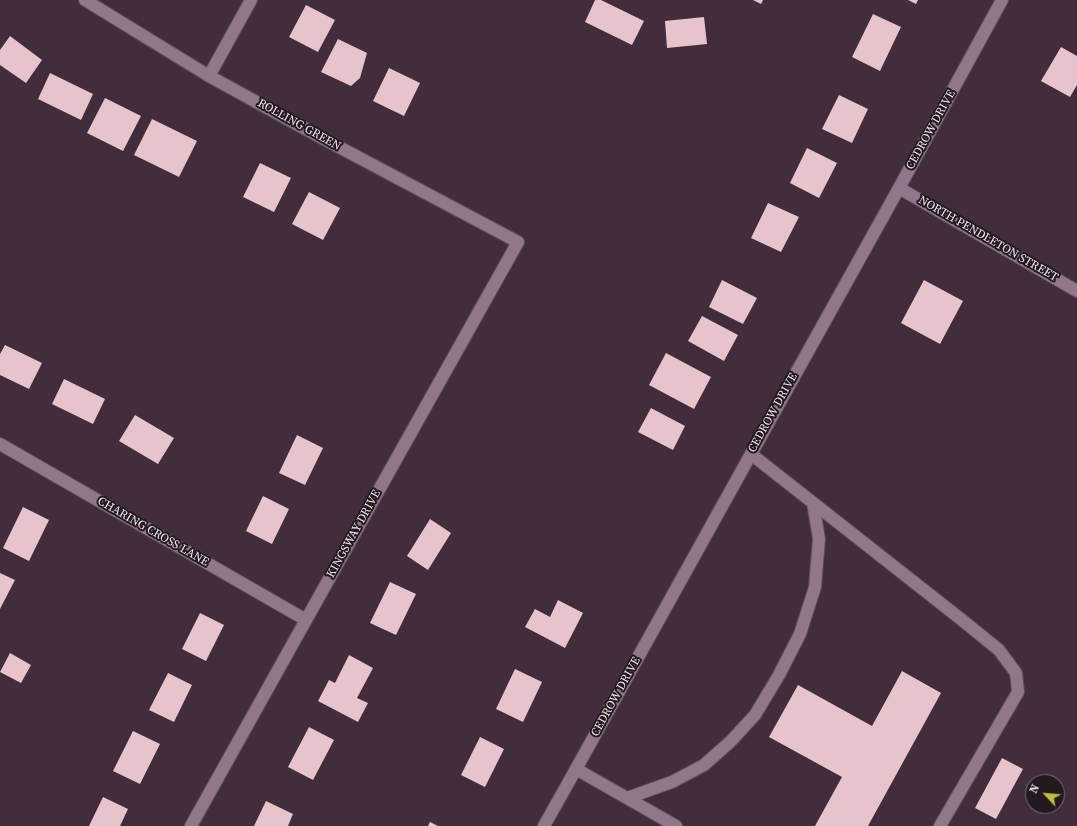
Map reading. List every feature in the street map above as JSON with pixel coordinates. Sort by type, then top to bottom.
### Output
[{"type":"street","name":"ROLLING GREEN","points":[[85,0],[209,76],[518,242]]},
{"type":"street","points":[[209,76],[251,0]]},
{"type":"street","name":"CEDROW DRIVE","points":[[544,826],[750,454],[900,188],[1002,0]]},
{"type":"street","name":"NORTH PENDLETON STREET","points":[[900,188],[1077,291]]},
{"type":"street","name":"KINGSWAY DRIVE","points":[[191,826],[518,242]]},
{"type":"street","name":"CHARING CROSS LANE","points":[[0,444],[306,620]]},
{"type":"street","points":[[750,454],[999,650],[1016,673],[1018,692],[940,826]]},
{"type":"street","points":[[627,798],[672,782],[704,765],[730,742],[755,715],[779,675],[800,634],[815,586],[818,539],[813,503]]},
{"type":"street","points":[[576,769],[676,826]]},
{"type":"building","points":[[595,0],[601,0],[644,21],[632,45],[585,22]]},
{"type":"building","points":[[753,0],[763,0],[761,4]]},
{"type":"building","points":[[908,0],[918,0],[916,4]]},
{"type":"building","points":[[306,5],[335,20],[318,52],[289,37]]},
{"type":"building","points":[[873,14],[901,27],[880,71],[852,57]]},
{"type":"building","points":[[704,17],[707,44],[667,48],[665,21]]},
{"type":"building","points":[[10,36],[42,60],[26,83],[0,65],[0,50]]},
{"type":"building","points":[[338,39],[367,53],[360,78],[351,86],[321,72]]},
{"type":"building","points":[[1061,47],[1077,56],[1077,85],[1070,97],[1041,81]]},
{"type":"building","points":[[389,68],[420,83],[404,116],[373,101]]},
{"type":"building","points":[[50,73],[93,94],[81,120],[38,99]]},
{"type":"building","points":[[839,95],[868,109],[852,143],[822,129]]},
{"type":"building","points":[[105,98],[141,116],[123,151],[87,133]]},
{"type":"building","points":[[152,119],[197,141],[179,177],[134,155]]},
{"type":"building","points":[[807,148],[837,163],[819,198],[790,183]]},
{"type":"building","points":[[260,163],[291,178],[274,212],[243,197]]},
{"type":"building","points":[[309,192],[340,208],[323,240],[292,224]]},
{"type":"building","points":[[768,203],[799,217],[781,252],[751,238]]},
{"type":"building","points":[[722,280],[757,298],[743,324],[709,307]]},
{"type":"building","points":[[924,280],[963,301],[940,344],[901,323]]},
{"type":"building","points":[[702,316],[738,335],[724,361],[688,341]]},
{"type":"building","points":[[5,345],[42,363],[29,389],[0,375],[0,354]]},
{"type":"building","points":[[666,353],[711,377],[694,409],[649,385]]},
{"type":"building","points":[[64,379],[105,399],[93,424],[52,404]]},
{"type":"building","points":[[651,408],[685,426],[673,450],[638,432]]},
{"type":"building","points":[[135,415],[174,438],[158,464],[119,441]]},
{"type":"building","points":[[297,435],[323,448],[305,485],[279,473]]},
{"type":"building","points":[[263,496],[289,509],[272,544],[246,531]]},
{"type":"building","points":[[23,507],[49,520],[29,561],[3,548]]},
{"type":"building","points":[[430,519],[451,533],[428,570],[407,556]]},
{"type":"building","points":[[0,573],[15,580],[0,609]]},
{"type":"building","points":[[390,582],[416,594],[396,635],[370,623]]},
{"type":"building","points":[[558,600],[583,613],[565,648],[525,627],[535,609],[550,617]]},
{"type":"building","points":[[200,613],[224,625],[206,661],[182,649]]},
{"type":"building","points":[[10,653],[31,665],[21,683],[0,672]]},
{"type":"building","points":[[349,655],[373,668],[357,698],[368,703],[358,722],[318,701],[329,680],[335,683]]},
{"type":"building","points":[[515,669],[542,682],[523,722],[496,709]]},
{"type":"building","points":[[902,671],[941,693],[868,826],[815,826],[842,777],[769,737],[798,685],[872,726]]},
{"type":"building","points":[[168,673],[192,685],[174,722],[149,710]]},
{"type":"building","points":[[309,727],[334,740],[313,780],[288,767]]},
{"type":"building","points":[[133,731],[160,744],[140,784],[113,771]]},
{"type":"building","points":[[480,737],[504,749],[485,787],[461,775]]},
{"type":"building","points":[[1002,758],[1023,769],[996,819],[975,808]]},
{"type":"building","points":[[103,797],[128,809],[120,826],[89,826]]},
{"type":"building","points":[[266,801],[293,814],[288,826],[254,826]]},
{"type":"building","points":[[430,822],[438,826],[428,826]]}]
